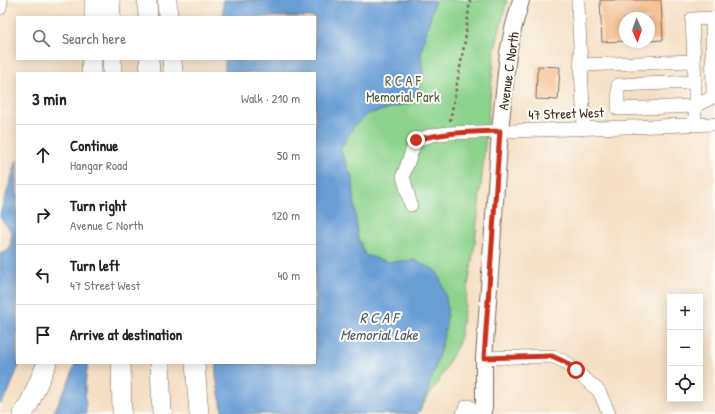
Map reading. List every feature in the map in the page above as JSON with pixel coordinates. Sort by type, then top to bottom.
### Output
[{"type":"highway","points":[[94,0],[94,16]]},
{"type":"highway","points":[[110,0],[111,16]]},
{"type":"highway","points":[[147,0],[148,16]]},
{"type":"highway","points":[[167,0],[168,16]]},
{"type":"highway","points":[[91,72],[92,60]]},
{"type":"highway","points":[[112,60],[112,72]]},
{"type":"highway","points":[[149,60],[150,72]]},
{"type":"highway","points":[[172,60],[173,72]]},
{"type":"highway","points":[[23,414],[29,404],[46,364]]},
{"type":"highway","points":[[120,364],[122,414]]},
{"type":"highway","points":[[160,364],[162,414]]},
{"type":"highway","points":[[195,364],[199,414]]},
{"type":"main road","name":"Avenue C North","points":[[471,413],[484,358],[500,131],[508,53],[521,0]]},
{"type":"street","points":[[0,8],[2,0]]},
{"type":"street","points":[[578,0],[584,128]]},
{"type":"street","points":[[616,64],[618,109],[695,106],[713,97],[712,18],[692,19],[695,82],[695,106],[695,125]]},
{"type":"street","points":[[580,65],[694,61]]},
{"type":"street","points":[[618,85],[695,82]]},
{"type":"street","name":"47 Street West","points":[[411,205],[403,176],[416,140],[433,135],[448,133],[715,124]]},
{"type":"street","points":[[484,358],[552,356],[565,362],[599,391],[609,414]]},
{"type":"path","points":[[448,133],[465,41],[470,0]]},
{"type":"green space","name":"R C A F Memorial Park","points":[[223,0],[507,0],[495,48],[475,242],[459,342],[440,379],[417,414],[223,414],[216,376],[216,364],[316,364],[316,16]]},
{"type":"water","name":"R C A F Memorial Lake","points":[[223,0],[435,0],[421,52],[423,77],[410,103],[368,114],[354,126],[340,149],[353,180],[357,235],[365,255],[388,262],[414,260],[437,271],[444,292],[447,304],[447,315],[442,342],[421,409],[417,414],[223,414],[216,376],[216,364],[316,364],[316,72],[225,72],[225,60],[316,60],[316,16],[223,16]]},
{"type":"water","points":[[16,163],[16,364],[20,364],[8,393],[0,405],[0,254],[10,249],[12,232],[0,218]]},
{"type":"water","points":[[75,364],[88,364],[85,385],[86,414],[53,414],[71,376]]},
{"type":"building","points":[[600,0],[661,0],[663,40],[655,41],[655,12],[619,12],[619,41],[602,42]]},
{"type":"building","points":[[538,66],[560,67],[558,100],[536,99]]},
{"type":"route","points":[[416,140],[433,135],[448,133],[500,131],[484,358],[552,356],[565,362],[576,370]]}]
